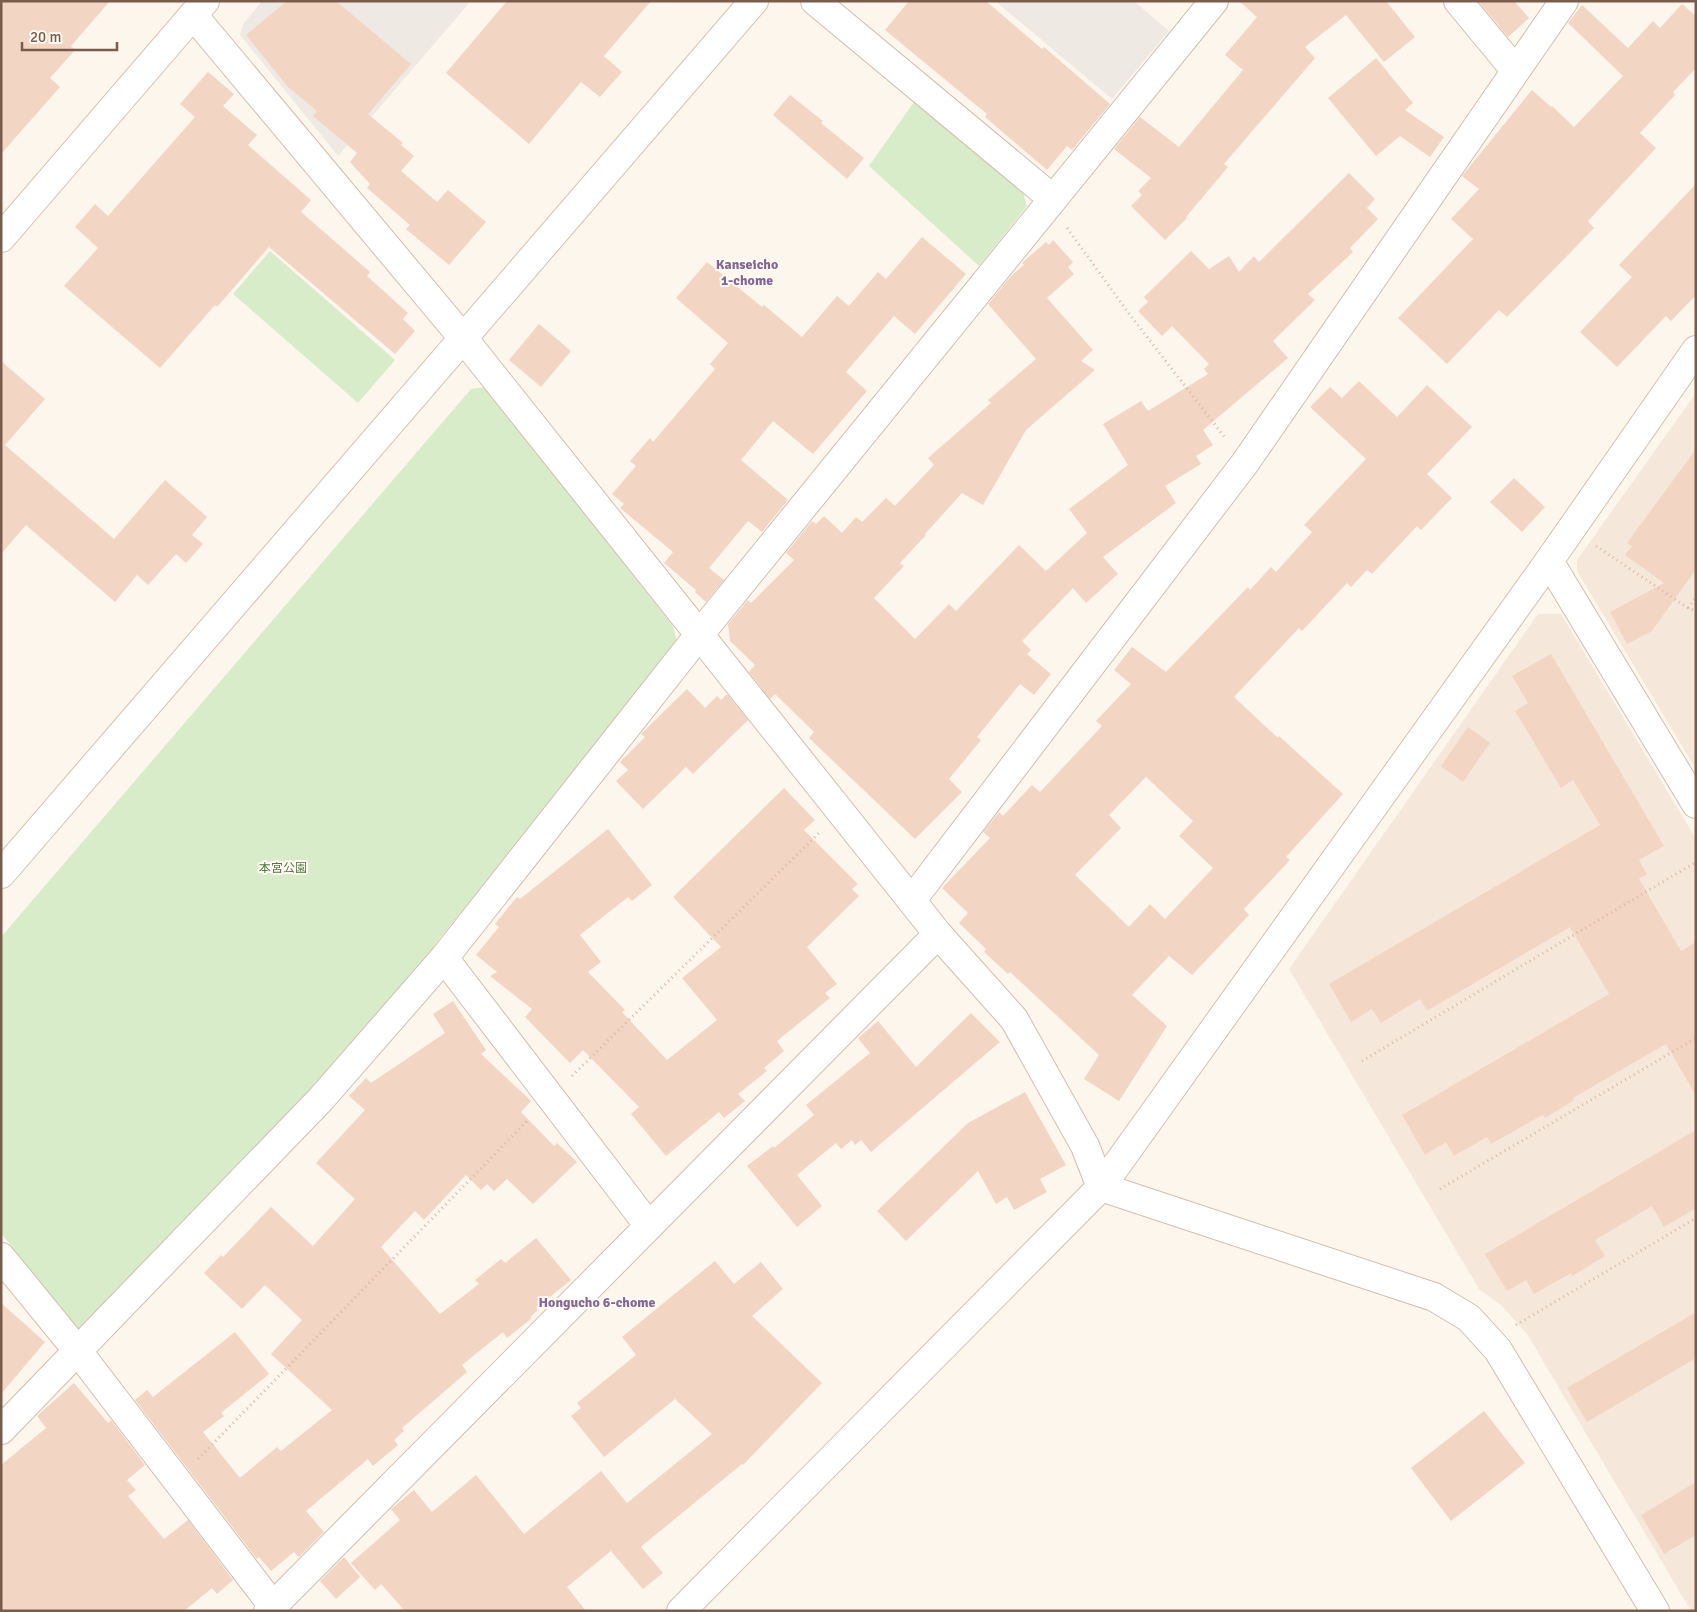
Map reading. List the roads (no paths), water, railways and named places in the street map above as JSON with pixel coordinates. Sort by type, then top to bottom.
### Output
[{"type":"street","points":[[1,874],[754,1]]},
{"type":"street","points":[[815,1],[1051,202]]},
{"type":"street","points":[[1,1430],[321,1099],[444,958],[699,635],[1214,1]]},
{"type":"street","points":[[1458,1],[1516,70]]},
{"type":"street","points":[[912,900],[1245,463],[1564,1]]},
{"type":"street","points":[[1,238],[199,8],[938,934],[1014,1019],[1085,1146],[1101,1187]]},
{"type":"street","points":[[681,1611],[1101,1187],[1549,560],[1696,350]]},
{"type":"street","points":[[1549,560],[1696,804]]},
{"type":"street","points":[[1,1257],[77,1350],[177,1480],[271,1608],[938,934]]},
{"type":"street","points":[[444,958],[649,1226]]},
{"type":"street","points":[[1101,1187],[1434,1297],[1469,1318],[1498,1350],[1655,1611]]},
{"type":"district","name":"Kanseicho 1-chome","points":[[747,272]]},
{"type":"district","name":"Hongucho 6-chome","points":[[597,1302]]},
{"type":"park label","name":"本宮公園","points":[[283,868]]}]
